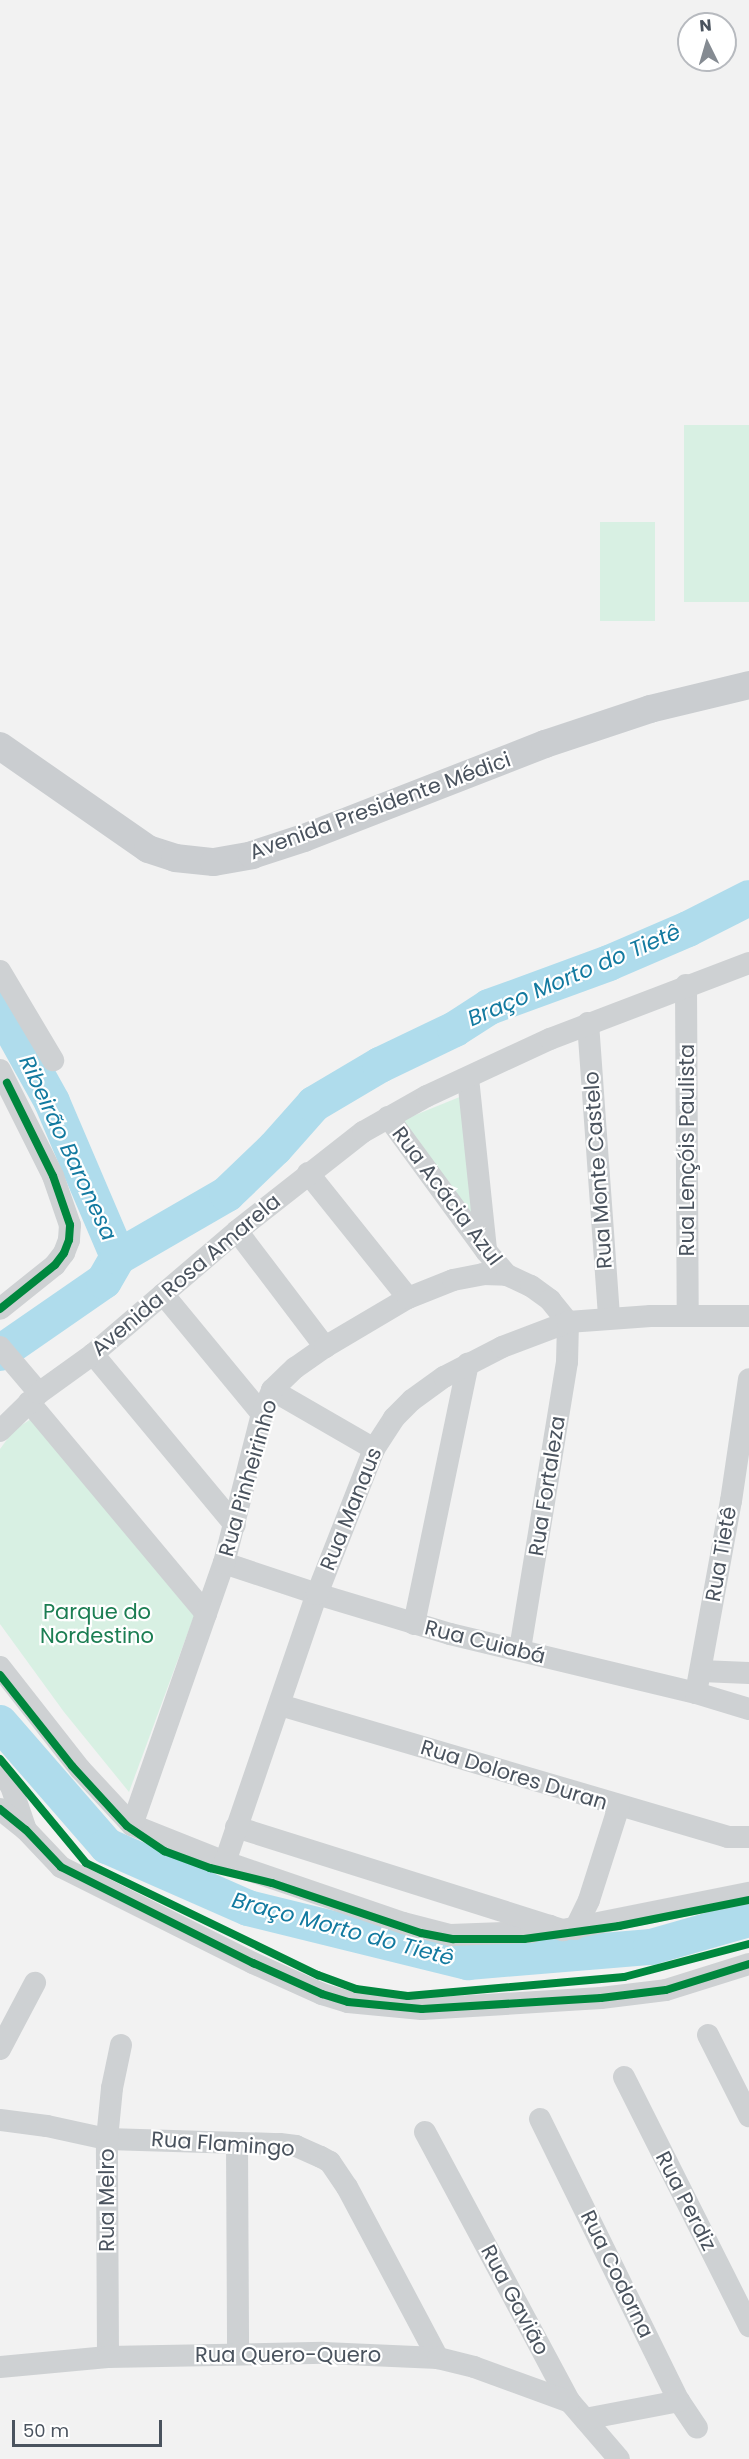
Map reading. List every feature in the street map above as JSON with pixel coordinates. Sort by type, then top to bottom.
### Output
[{"type":"main road","name":"Avenida Presidente Médici","points":[[0,746],[148,849],[175,858],[214,862],[252,855],[293,842],[545,744],[640,712],[749,685]]},
{"type":"street","name":"Avenida Rosa Amarela","points":[[0,1431],[34,1398],[93,1354],[237,1231],[346,1143],[388,1118],[468,1078],[588,1023],[749,963]]},
{"type":"street","points":[[0,971],[53,1060]]},
{"type":"street","name":"Rua Lençóis Paulista","points":[[686,985],[688,1315]]},
{"type":"street","name":"Rua Monte Castelo","points":[[588,1023],[609,1318]]},
{"type":"street","points":[[0,1070],[53,1176],[70,1225],[69,1240],[64,1253],[55,1265],[0,1309]]},
{"type":"street","points":[[468,1078],[486,1251]]},
{"type":"street","name":"Rua Acácia Azul","points":[[388,1118],[486,1251],[507,1275]]},
{"type":"street","points":[[308,1173],[408,1298]]},
{"type":"street","points":[[237,1231],[325,1347]]},
{"type":"street","name":"Rua Pinheirinho","points":[[132,1824],[224,1563],[262,1414],[272,1390],[296,1368],[325,1347],[408,1298],[453,1280],[483,1274],[507,1275],[543,1293],[568,1323]]},
{"type":"street","points":[[163,1294],[262,1414]]},
{"type":"street","name":"Rua Manaus","points":[[225,1862],[317,1594],[374,1449],[394,1418],[427,1387],[468,1364],[525,1336],[568,1323],[609,1318],[688,1315],[749,1316]]},
{"type":"street","name":"Rua Fortaleza","points":[[520,1650],[567,1362],[568,1323]]},
{"type":"street","points":[[0,1347],[34,1398],[206,1614]]},
{"type":"street","points":[[93,1354],[235,1525]]},
{"type":"street","points":[[414,1624],[468,1364]]},
{"type":"street","name":"Rua Tietê","points":[[696,1694],[740,1501],[749,1379]]},
{"type":"street","points":[[272,1390],[374,1449]]},
{"type":"street","name":"Rua Cuiabá","points":[[224,1563],[414,1624],[749,1709]]},
{"type":"street","points":[[0,1667],[80,1769],[132,1824],[225,1862],[404,1923],[450,1935],[531,1932],[550,1926]]},
{"type":"street","points":[[701,1671],[749,1673]]},
{"type":"street","name":"Rua Dolores Duran","points":[[280,1705],[728,1837],[749,1837]]},
{"type":"street","points":[[0,1772],[11,1786],[26,1830]]},
{"type":"street","points":[[575,1929],[588,1900],[619,1806]]},
{"type":"street","points":[[0,1809],[26,1830],[61,1867],[253,1963],[322,1994],[348,2002],[422,2009],[601,1998],[666,1990],[749,1964]]},
{"type":"street","points":[[236,1827],[563,1930],[749,1893]]},
{"type":"street","points":[[0,2049],[6,2023],[34,1983]]},
{"type":"street","points":[[708,2035],[749,2116]]},
{"type":"street","name":"Rua Melro","points":[[108,2357],[107,2139],[114,2078],[121,2045]]},
{"type":"street","name":"Rua Perdiz","points":[[624,2077],[749,2326]]},
{"type":"street","name":"Rua Codorna","points":[[540,2119],[679,2401],[697,2428]]},
{"type":"street","name":"Rua Flamingo","points":[[0,2120],[47,2126],[107,2139],[296,2146],[330,2162],[347,2187],[438,2358]]},
{"type":"street","name":"Rua Gavião","points":[[425,2132],[570,2402],[619,2459]]},
{"type":"street","points":[[237,2144],[238,2354]]},
{"type":"street","name":"Rua Quero-Quero","points":[[0,2367],[108,2357],[238,2354],[324,2353],[438,2358],[474,2367],[570,2402]]},
{"type":"street","points":[[585,2419],[679,2401]]},
{"type":"green space","points":[[684,425],[749,425],[749,602],[684,602]]},
{"type":"green space","points":[[600,522],[655,522],[655,621],[600,621]]},
{"type":"green space","points":[[462,1096],[478,1232],[403,1120]]},
{"type":"green space","name":"Parque do Nordestino","points":[[31,1419],[194,1616],[129,1792],[64,1712],[0,1624],[0,1449],[14,1430]]},
{"type":"waterway","name":"Braço Morto do Tietê","points":[[0,1353],[104,1281],[118,1257],[227,1194],[275,1148],[314,1104],[380,1065],[455,1029],[489,1007],[609,963],[688,929],[749,898]]},
{"type":"waterway","name":"Ribeirão Baronesa","points":[[0,1008],[52,1102],[118,1257]]},
{"type":"waterway","name":"Braço Morto do Tietê","points":[[0,1723],[107,1846],[248,1908],[468,1962],[651,1947],[749,1919]]},
{"type":"cycle path","points":[[0,1309],[55,1265],[64,1253],[69,1240],[70,1225],[53,1176],[7,1083]]},
{"type":"cycle path","points":[[0,1675],[72,1766],[127,1826],[164,1851],[210,1868],[272,1883],[421,1933],[453,1939],[524,1939],[619,1926],[749,1900]]},
{"type":"cycle path","points":[[0,1759],[86,1863],[318,1975],[356,1989],[408,1996],[624,1977],[749,1944]]},
{"type":"cycle path","points":[[0,1809],[26,1830],[61,1867],[253,1963],[322,1994],[348,2002],[422,2009],[601,1998],[666,1990],[749,1964]]}]
